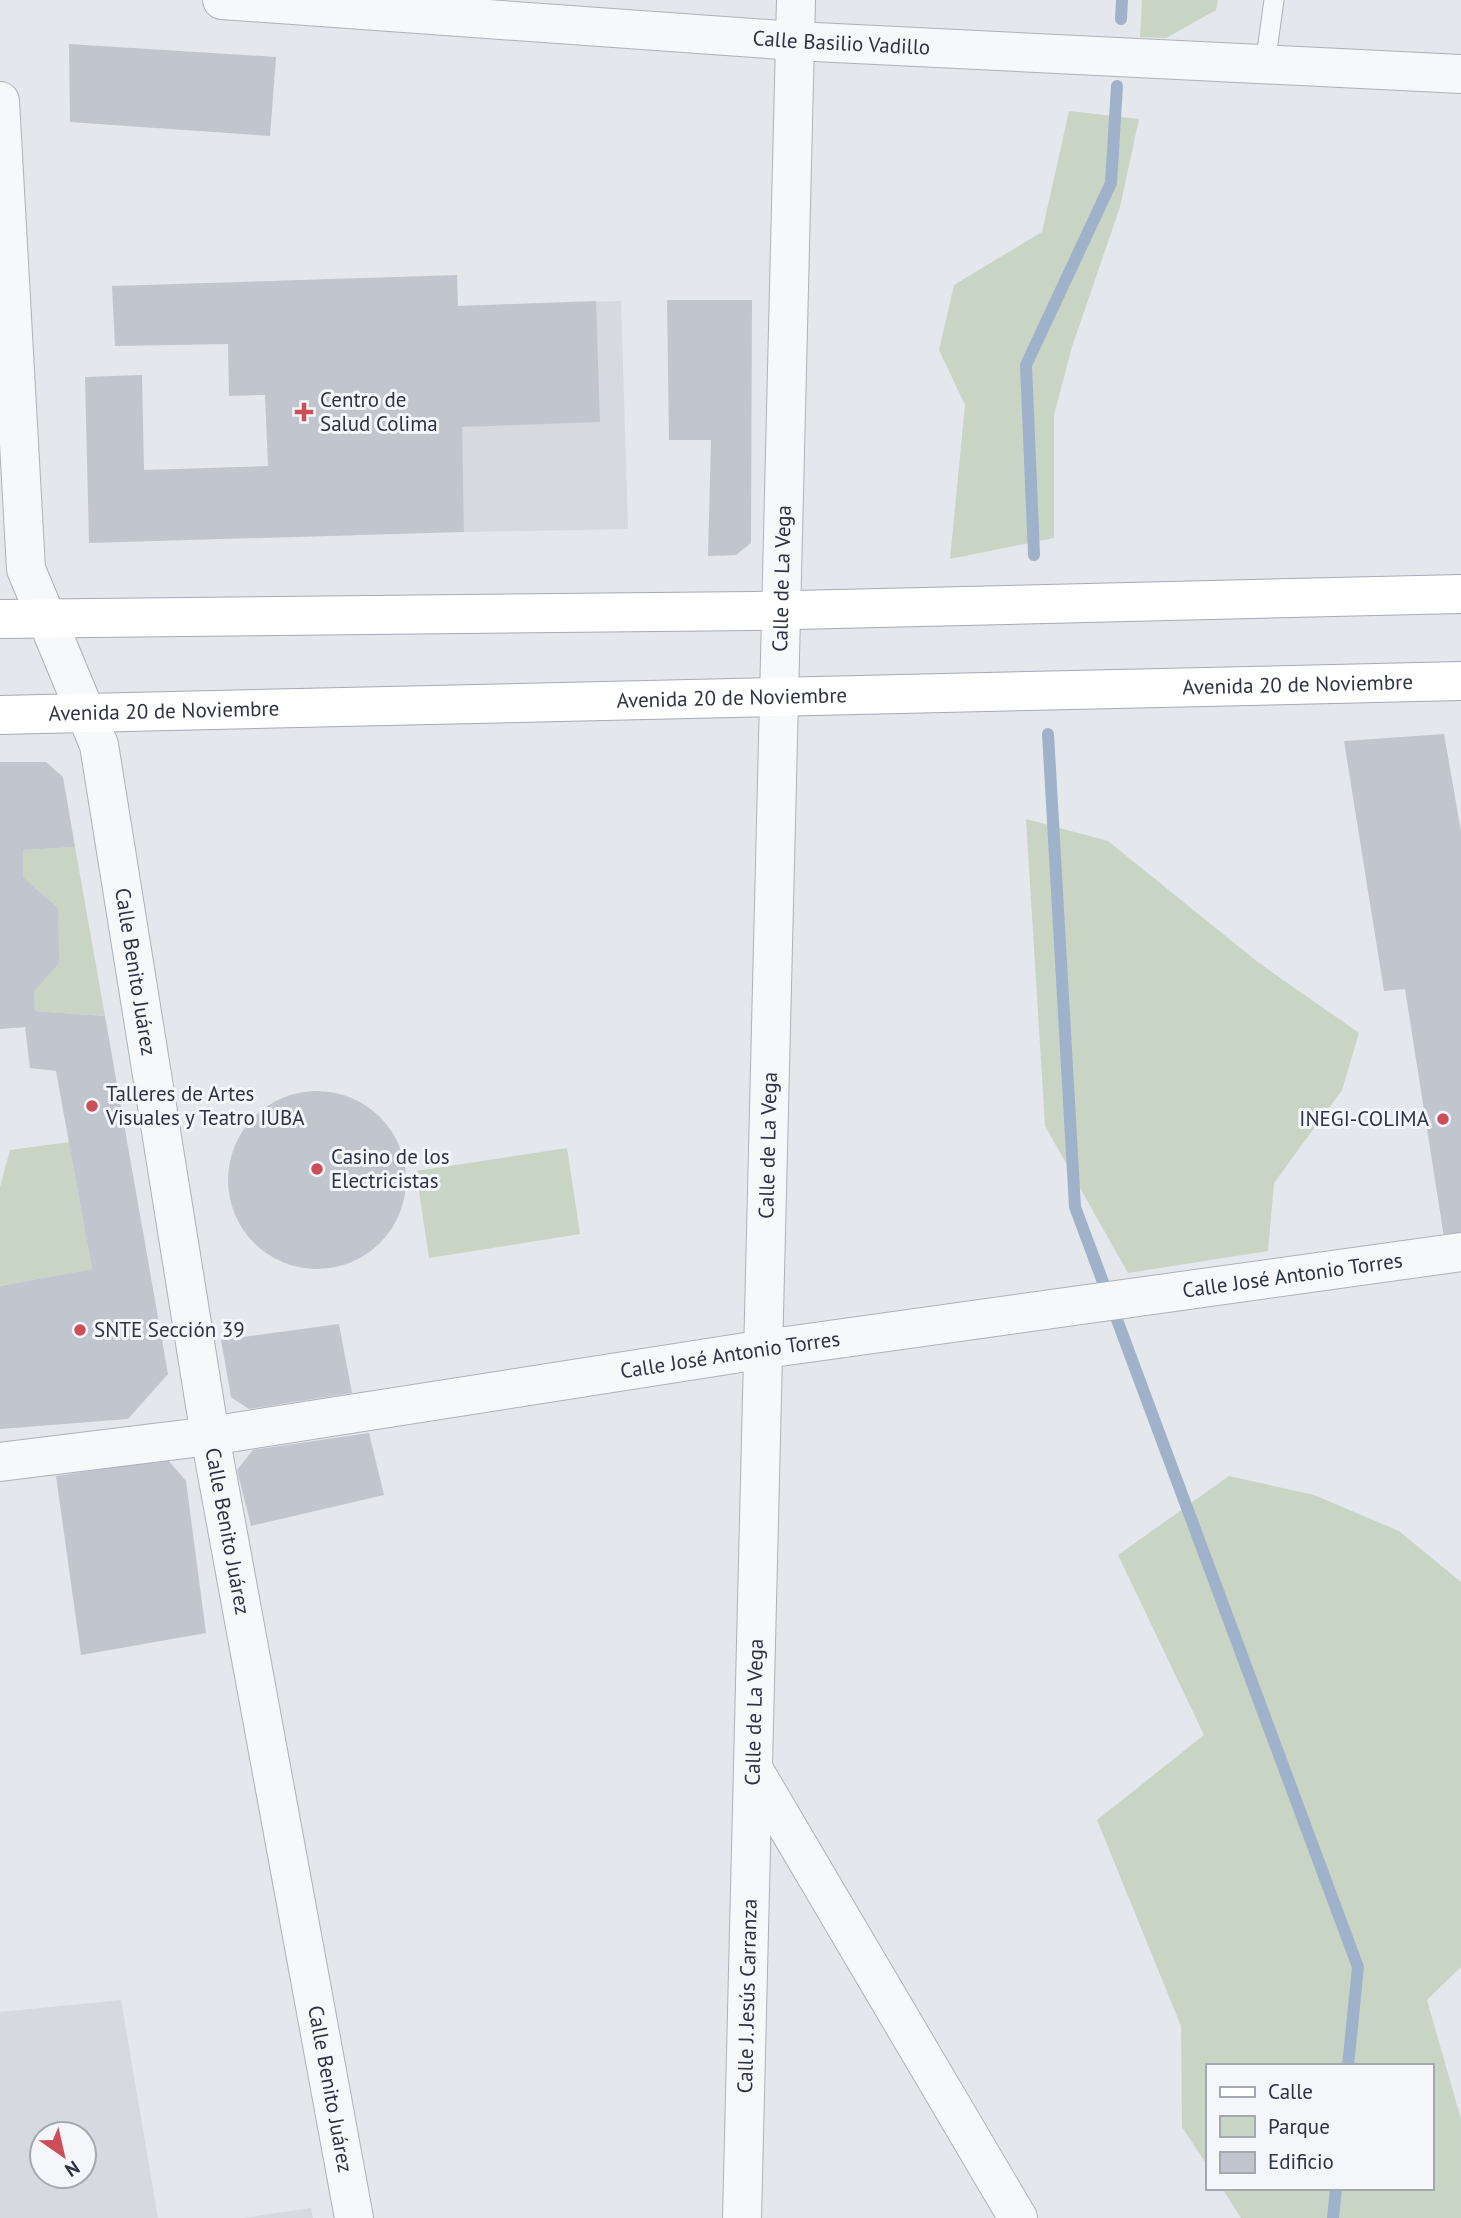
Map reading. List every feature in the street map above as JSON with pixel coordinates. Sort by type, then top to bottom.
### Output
[{"type":"main road","points":[[0,619],[782,610],[1461,594]]},
{"type":"main road","name":"Avenida 20 de Noviembre","points":[[0,715],[1461,681]]},
{"type":"street","name":"Calle Basilio Vadillo","points":[[222,0],[412,7],[795,41],[1461,74]]},
{"type":"street","name":"Calle de La Vega","points":[[796,0],[755,1772],[1018,2218]]},
{"type":"street","name":"Calle Benito Juárez","points":[[0,101],[26,569],[99,745],[210,1436],[354,2218]]},
{"type":"street","name":"Calle José Antonio Torres","points":[[0,1462],[210,1436],[765,1349],[1461,1252]]},
{"type":"street","name":"Calle J. Jesús Carranza","points":[[742,2218],[755,1772]]},
{"type":"lane","points":[[1265,65],[1275,0]]},
{"type":"shaded area","points":[[621,301],[628,529],[464,532],[458,306]]},
{"type":"shaded area","points":[[121,2000],[158,2218],[0,2218],[0,2012]]},
{"type":"shaded area","points":[[311,2208],[313,2218],[242,2218]]},
{"type":"green space","points":[[1142,0],[1218,0],[1216,10],[1166,38],[1140,37]]},
{"type":"green space","points":[[1069,111],[1139,119],[1120,207],[1072,347],[1054,415],[1054,538],[950,559],[965,405],[939,350],[954,285],[1042,232]]},
{"type":"green space","points":[[1026,819],[1108,841],[1259,963],[1359,1033],[1342,1090],[1274,1183],[1268,1251],[1128,1273],[1045,1126]]},
{"type":"green space","points":[[75,847],[105,1016],[35,1011],[34,991],[58,908],[23,877],[23,850]]},
{"type":"green space","points":[[69,1142],[92,1269],[0,1286],[0,1187],[10,1150]]},
{"type":"green space","points":[[567,1148],[580,1234],[429,1258],[416,1171]]},
{"type":"green space","points":[[1229,1476],[1314,1495],[1399,1531],[1461,1582],[1461,1967],[1427,2000],[1461,2119],[1461,2218],[1241,2218],[1223,2190],[1433,2190],[1433,2064],[1206,2064],[1206,2163],[1182,2127],[1181,2026],[1097,1820],[1204,1735],[1118,1555]]},
{"type":"building","points":[[69,44],[276,57],[270,136],[70,122]]},
{"type":"building","name":"Centro de Salud Colima","points":[[457,275],[458,306],[596,301],[600,422],[462,427],[464,532],[89,543],[85,377],[142,375],[144,470],[268,466],[265,395],[229,396],[228,344],[115,346],[112,286]]},
{"type":"building","points":[[667,300],[752,300],[751,543],[736,555],[708,556],[711,440],[669,440]]},
{"type":"building","name":"INEGI-COLIMA","points":[[1444,734],[1461,831],[1461,1248],[1446,1250],[1405,989],[1384,991],[1344,741]]},
{"type":"building","points":[[0,762],[46,762],[63,777],[75,847],[23,850],[23,877],[58,908],[59,963],[34,991],[35,1011],[105,1016],[168,1374],[128,1419],[0,1429],[0,1286],[92,1269],[56,1071],[30,1068],[25,1027],[0,1029]]},
{"type":"building","name":"Casino de los Electricistas","points":[[317,1091],[351,1097],[380,1117],[400,1146],[406,1180],[400,1214],[380,1243],[351,1263],[317,1269],[283,1263],[254,1243],[234,1214],[228,1180],[234,1146],[254,1117],[283,1097]]},
{"type":"building","name":"SNTE Sección 39","points":[[339,1324],[352,1393],[249,1409],[231,1397],[221,1340]]},
{"type":"building","points":[[369,1433],[384,1495],[251,1526],[237,1470],[253,1450]]},
{"type":"building","points":[[167,1459],[186,1481],[206,1633],[81,1655],[56,1476]]},
{"type":"waterway","points":[[1121,19],[1122,0]]},
{"type":"waterway","points":[[1034,555],[1026,365],[1111,183],[1117,86]]},
{"type":"waterway","points":[[1048,734],[1075,1207],[1358,1967],[1348,2064]]},
{"type":"waterway","points":[[1333,2218],[1336,2190]]},
{"type":"place","name":"Centro de Salud Colima","points":[[304,412]]},
{"type":"place","name":"Talleres de Artes Visuales y Teatro IUBA","points":[[92,1106]]},
{"type":"place","name":"INEGI-COLIMA","points":[[1443,1119]]},
{"type":"place","name":"Casino de los Electricistas","points":[[317,1169]]},
{"type":"place","name":"SNTE Sección 39","points":[[80,1330]]}]
